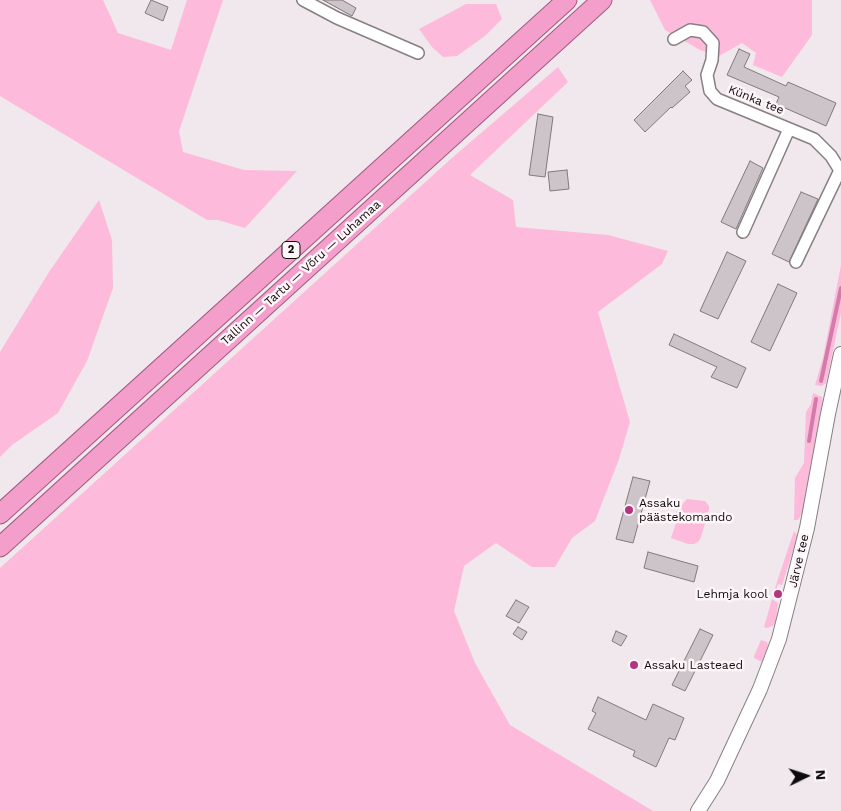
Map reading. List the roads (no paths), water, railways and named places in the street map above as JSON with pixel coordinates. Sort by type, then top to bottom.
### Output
[{"type":"highway","name":"Tallinn — Tartu — Võru — Luhamaa","points":[[0,514],[567,0]]},
{"type":"highway","name":"Tallinn — Tartu — Võru — Luhamaa","points":[[0,547],[601,1]]},
{"type":"street","points":[[303,0],[337,18],[418,53]]},
{"type":"street","name":"Künka tee","points":[[674,39],[690,30],[703,32],[713,43],[712,60],[707,75],[710,90],[717,99],[814,139],[831,156],[840,171]]},
{"type":"street","points":[[743,232],[789,128]]},
{"type":"street","points":[[796,262],[840,171]]},
{"type":"street","name":"Järve tee","points":[[698,811],[717,781],[760,689],[781,634],[806,528],[841,354]]},
{"type":"waterway","points":[[821,381],[841,288]]},
{"type":"waterway","points":[[809,441],[816,399]]},
{"type":"place","name":"Assaku päästekomando","points":[[629,510]]},
{"type":"place","name":"Lehmja kool","points":[[778,594]]},
{"type":"place","name":"Assaku Lasteaed","points":[[634,665]]}]
